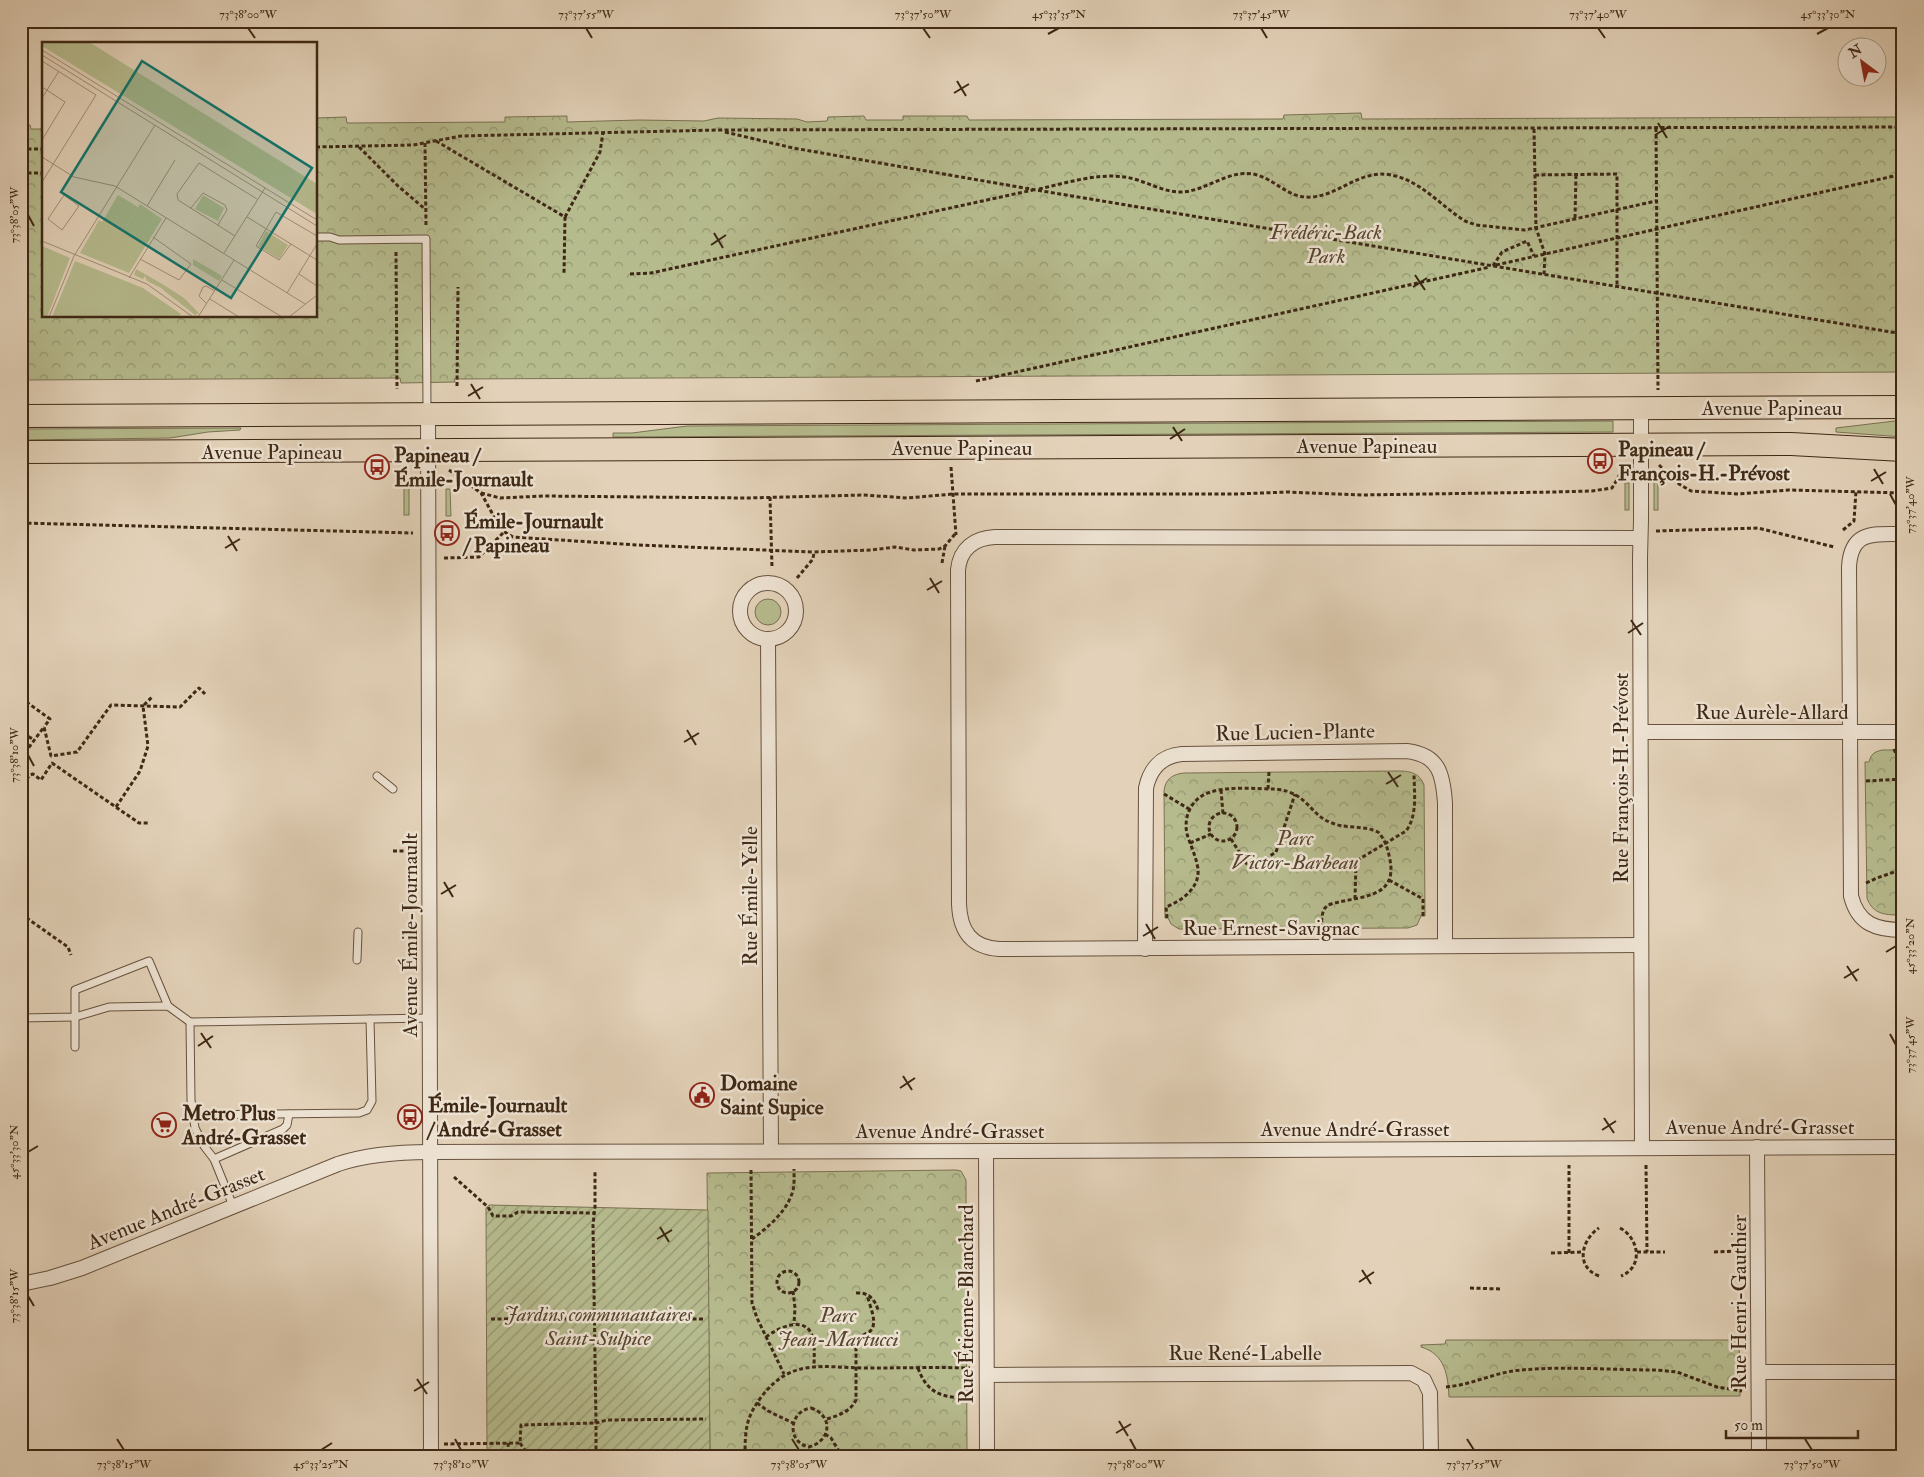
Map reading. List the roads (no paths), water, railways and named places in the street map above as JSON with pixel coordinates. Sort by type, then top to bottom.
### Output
[{"type":"main road","name":"Avenue Papineau","points":[[21,416],[1903,407]]},
{"type":"main road","name":"Avenue Papineau","points":[[21,452],[1818,444],[1903,450]]},
{"type":"street","name":"Rue François-H.-Prévost","points":[[1641,408],[1642,1148]]},
{"type":"street","name":"Avenue Émile-Journault","points":[[428,414],[431,1456]]},
{"type":"street","points":[[1903,534],[1869,535],[1857,543],[1852,550],[1849,567],[1851,889],[1853,902],[1862,918],[1872,925],[1884,929],[1903,930]]},
{"type":"street","name":"Rue Ernest-Savignac","points":[[1640,538],[995,538],[978,540],[968,547],[960,560],[958,570],[959,904],[964,929],[975,942],[991,948],[1145,949],[1642,945]]},
{"type":"street","points":[[765,583],[779,585],[787,590],[795,602],[797,612],[792,626],[786,633],[768,640],[758,638],[749,633],[743,625],[740,610],[742,600],[747,592],[755,586],[765,583]]},
{"type":"street","name":"Rue Émile-Yelle","points":[[768,640],[771,1152]]},
{"type":"street","name":"Rue Aurèle-Allard","points":[[1641,732],[1903,732]]},
{"type":"street","name":"Rue Lucien-Plante","points":[[1145,949],[1146,788],[1152,772],[1160,762],[1170,756],[1182,754],[1407,751],[1419,753],[1430,759],[1438,768],[1443,781],[1445,946]]},
{"type":"street","name":"Rue Henri-Gauthier","points":[[1757,1147],[1760,1372],[1759,1456]]},
{"type":"street","name":"Avenue André-Grasset","points":[[21,1284],[50,1278],[82,1268],[300,1178],[350,1160],[383,1154],[430,1152],[1903,1147]]},
{"type":"street","name":"Rue Étienne-Blanchard","points":[[986,1151],[987,1456]]},
{"type":"street","points":[[1760,1372],[1903,1372]]},
{"type":"street","name":"Rue René-Labelle","points":[[987,1375],[1411,1373],[1424,1380],[1430,1393],[1431,1456]]},
{"type":"lane","points":[[318,237],[330,237],[339,240],[426,239],[428,414]]},
{"type":"lane","points":[[377,776],[393,789]]},
{"type":"lane","points":[[358,932],[358,960]]},
{"type":"lane","points":[[75,1048],[75,990],[149,961],[168,1006],[190,1022],[430,1018]]},
{"type":"lane","points":[[21,1018],[75,1017],[109,1008],[168,1006]]},
{"type":"lane","points":[[193,1114],[359,1113],[368,1110],[372,1101],[370,1019]]},
{"type":"lane","points":[[190,1022],[191,1100],[193,1114],[198,1134],[214,1159],[233,1206]]},
{"type":"lane","points":[[214,1159],[284,1129],[287,1125],[289,1114]]},
{"type":"place","name":"Papineau / François-H.-Prévost","points":[[1600,461]]},
{"type":"place","name":"Papineau / Émile-Journault","points":[[377,467]]},
{"type":"place","name":"Émile-Journault / Papineau","points":[[447,533]]},
{"type":"place","name":"Domaine Saint Supice","points":[[702,1095]]},
{"type":"place","name":"Émile-Journault / André-Grasset","points":[[410,1117]]},
{"type":"place","name":"Metro Plus André-Grasset","points":[[164,1125]]},
{"type":"park label","name":"Frédéric-Back Park","points":[[1326,244]]},
{"type":"park label","name":"Parc Victor-Barbeau","points":[[1295,850]]},
{"type":"park label","name":"Jardins communautaires Saint-Sulpice","points":[[598,1326]]},
{"type":"park label","name":"Parc Jean-Martucci","points":[[838,1327]]}]
